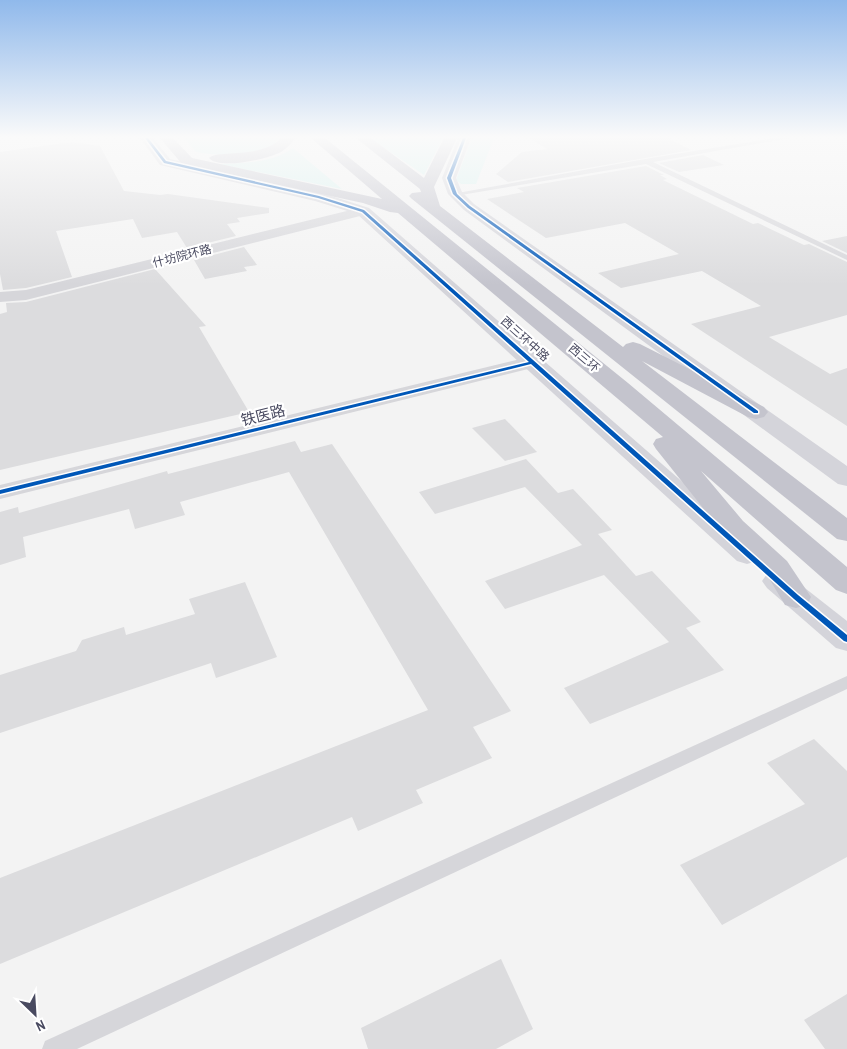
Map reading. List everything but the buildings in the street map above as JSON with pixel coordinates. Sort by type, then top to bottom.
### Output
[{"type":"highway","points":[[292,187],[411,215]]},
{"type":"highway","points":[[350,187],[365,205]]},
{"type":"highway","name":"西三环","points":[[377,187],[620,388],[847,583]]},
{"type":"highway","name":"西三环","points":[[408,187],[433,209],[847,532]]},
{"type":"highway","points":[[427,187],[433,209]]},
{"type":"highway","points":[[572,316],[756,412]]},
{"type":"highway","points":[[620,388],[733,527],[777,568],[796,597]]},
{"type":"street","name":"西三环中路","points":[[275,187],[365,205],[532,362],[796,597],[847,639]]},
{"type":"street","points":[[452,187],[455,194],[469,207],[847,478]]},
{"type":"street","name":"什坊院环路","points":[[0,297],[26,295],[365,205]]},
{"type":"street","name":"铁医路","points":[[0,492],[532,362]]},
{"type":"lane","points":[[455,194],[497,187]]},
{"type":"lane","points":[[698,187],[847,258]]},
{"type":"lane","points":[[53,1049],[847,682]]},
{"type":"cycle path","points":[[275,187],[319,197],[363,211],[796,597],[847,639]]},
{"type":"cycle path","points":[[452,187],[455,194],[469,207],[756,412]]},
{"type":"cycle path","points":[[0,492],[533,362]]}]
